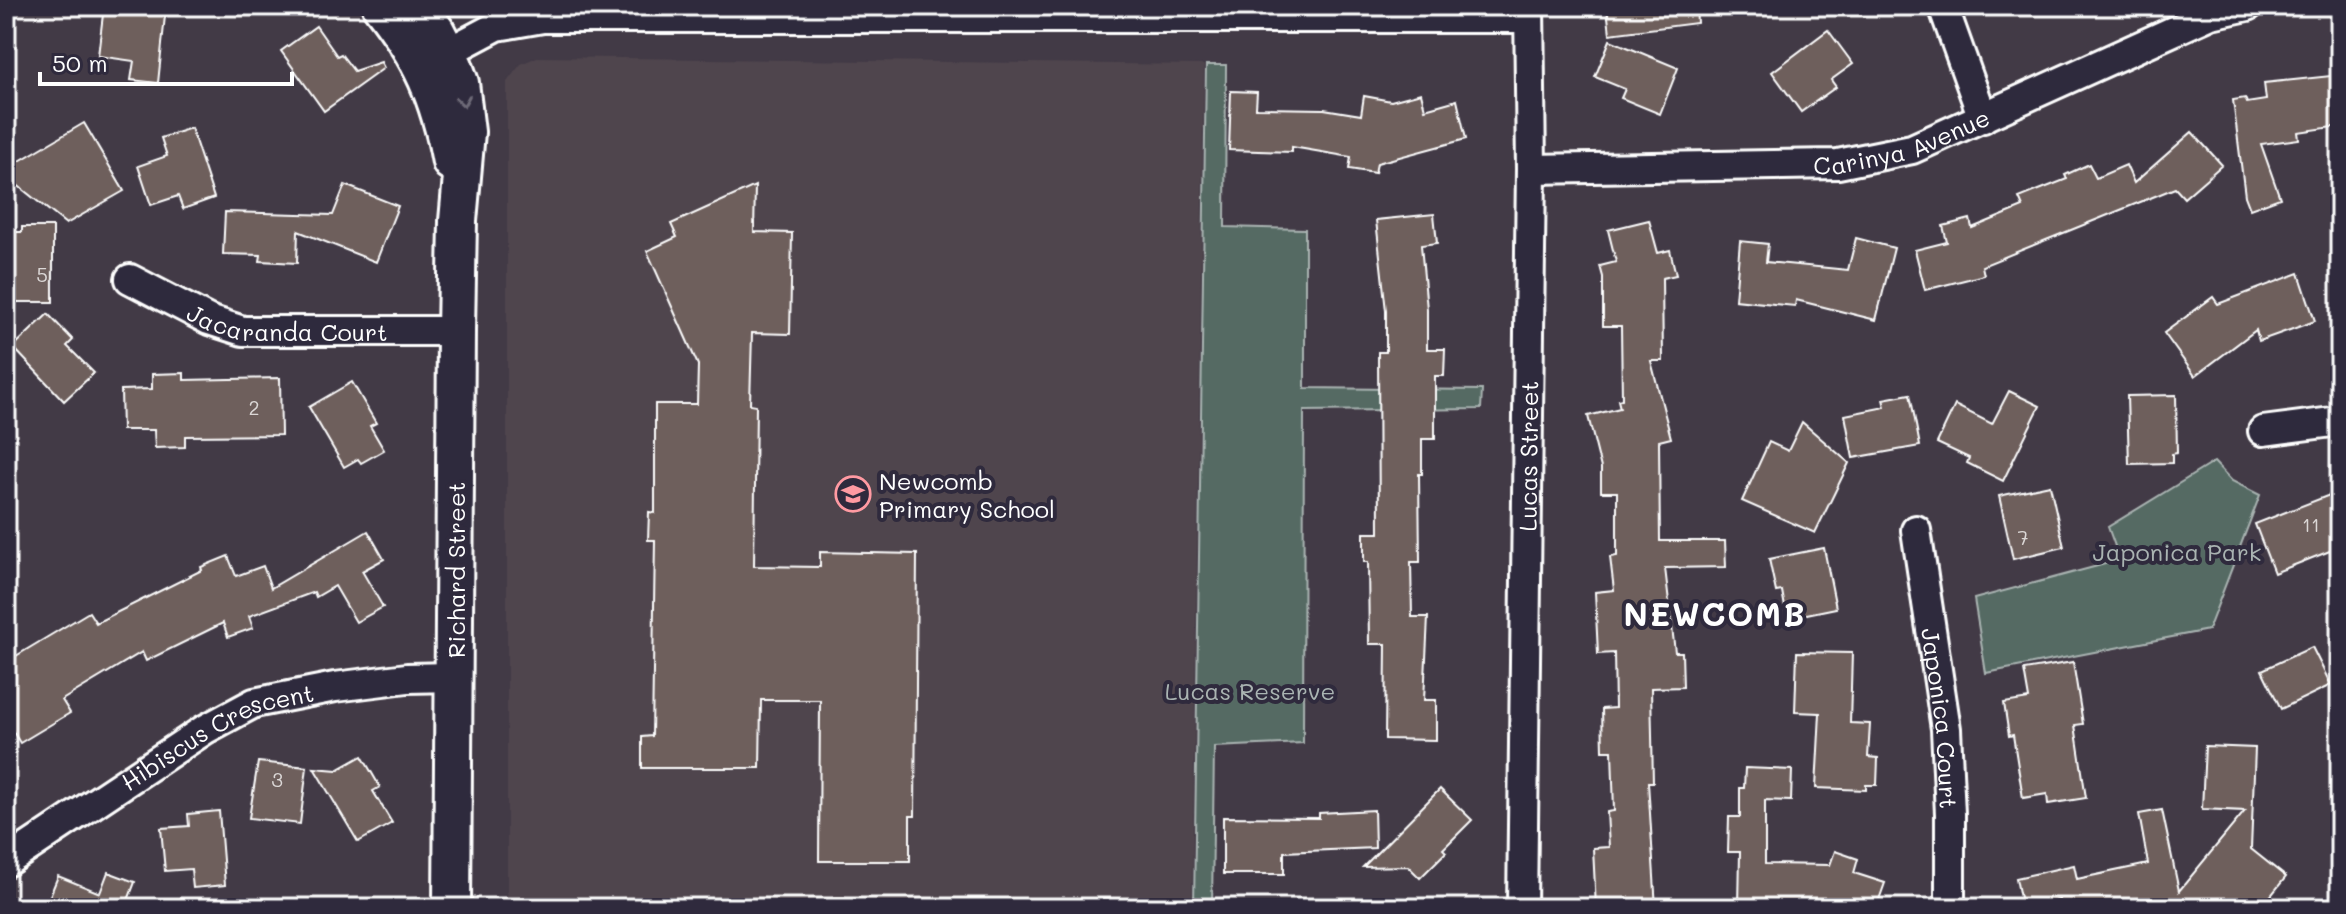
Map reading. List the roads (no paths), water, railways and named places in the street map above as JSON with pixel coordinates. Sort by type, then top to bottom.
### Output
[{"type":"street","name":"Richard Street","points":[[381,6],[402,32],[460,83],[466,132],[458,231],[456,331],[452,908]]},
{"type":"street","name":"Richard Street","points":[[418,6],[435,59]]},
{"type":"street","points":[[1943,6],[1983,118]]},
{"type":"street","name":"Carinya Avenue","points":[[1531,169],[1838,164],[1912,149],[2211,14],[2248,6]]},
{"type":"street","points":[[435,59],[497,26],[543,18],[1529,12]]},
{"type":"street","name":"Lucas Street","points":[[1522,908],[1531,169],[1529,12]]},
{"type":"street","name":"Jacaranda Court","points":[[130,279],[209,320],[243,331],[456,331]]},
{"type":"street","points":[[2263,431],[2340,421]]},
{"type":"street","name":"Japonica Court","points":[[1916,530],[1946,729],[1950,908]]},
{"type":"street","name":"Hibiscus Crescent","points":[[6,862],[204,730],[254,703],[335,687],[407,678],[454,677]]},
{"type":"place","name":"Newcomb Primary School","points":[[853,494]]},
{"type":"district","name":"NEWCOMB","points":[[1715,613]]},
{"type":"park label","name":"Japonica Park","points":[[2177,551]]},
{"type":"park label","name":"Lucas Reserve","points":[[1250,690]]}]
